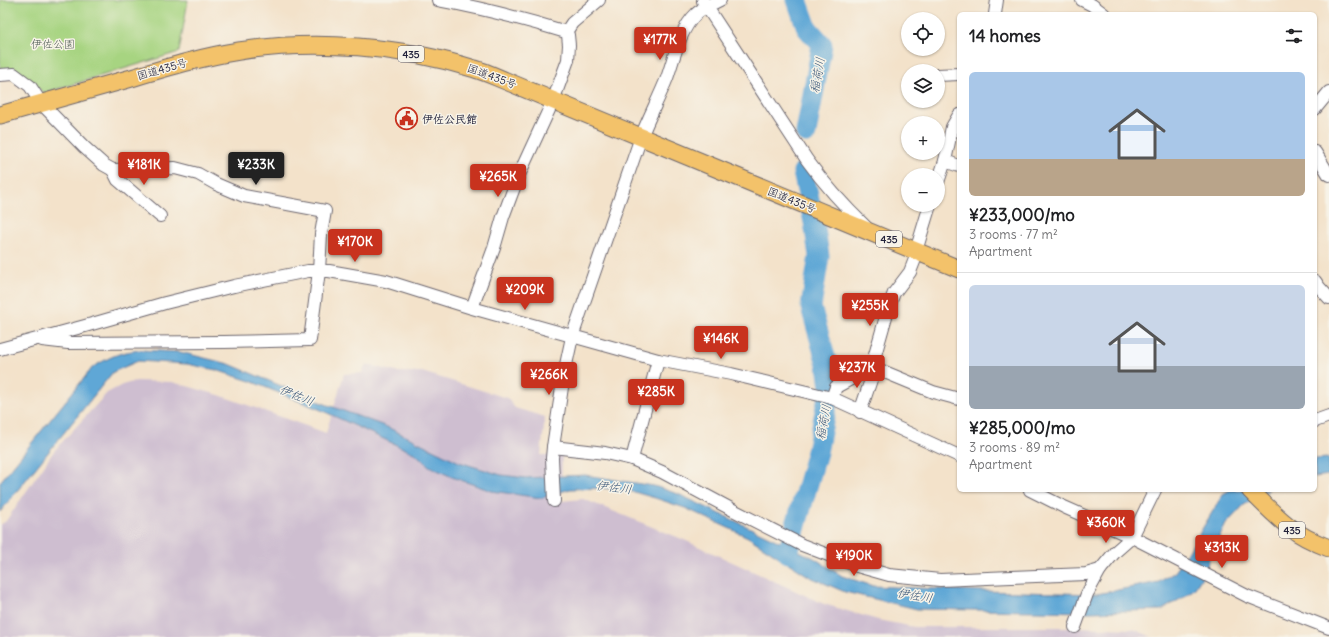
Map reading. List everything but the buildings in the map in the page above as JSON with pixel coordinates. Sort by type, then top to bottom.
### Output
[{"type":"highway","name":"国道435号","points":[[0,115],[206,57],[240,51],[267,48],[342,46],[414,54],[475,69],[957,268]]},
{"type":"highway","name":"435","points":[[1256,496],[1291,529],[1308,539],[1329,548]]},
{"type":"street","points":[[438,0],[478,7],[566,32]]},
{"type":"street","points":[[566,32],[572,23],[599,0]]},
{"type":"street","points":[[554,501],[553,453],[564,374],[572,337],[641,137],[680,42],[688,24],[705,4],[720,0]]},
{"type":"street","points":[[996,12],[997,0]]},
{"type":"street","points":[[1082,0],[1101,12]]},
{"type":"street","points":[[705,4],[796,144],[824,183],[872,232]]},
{"type":"street","points":[[472,308],[518,177],[553,101],[568,60],[569,45],[568,35],[566,32]]},
{"type":"street","points":[[0,74],[14,74],[30,86],[41,103],[84,147],[104,165],[112,170],[118,180],[160,216]]},
{"type":"street","points":[[945,75],[957,74]]},
{"type":"street","points":[[1317,107],[1329,92]]},
{"type":"street","points":[[943,168],[952,127],[957,118]]},
{"type":"street","points":[[1317,155],[1329,175]]},
{"type":"street","points":[[945,161],[957,165]]},
{"type":"street","points":[[36,339],[68,343],[310,340],[319,271],[321,234],[325,211],[244,196],[216,184],[198,174],[175,168],[112,170]]},
{"type":"street","points":[[860,412],[875,368],[875,355],[889,306],[894,293],[910,272],[928,212]]},
{"type":"street","points":[[0,349],[165,303],[234,286],[308,271],[329,271],[386,281],[472,308],[658,360],[731,374],[832,398],[957,455]]},
{"type":"street","points":[[1317,285],[1329,298]]},
{"type":"street","points":[[632,459],[658,360]]},
{"type":"street","points":[[832,398],[836,387],[869,369],[875,368],[933,392],[957,398]]},
{"type":"street","points":[[1317,420],[1329,416]]},
{"type":"street","points":[[553,453],[604,453],[632,459],[662,472],[787,538],[857,566],[889,575],[940,580],[1086,574],[1098,575]]},
{"type":"street","points":[[1034,492],[1132,537],[1247,596],[1329,628]]},
{"type":"street","points":[[1075,627],[1087,594],[1098,575],[1115,552],[1132,537],[1153,492]]},
{"type":"shaded area","points":[[366,364],[396,372],[422,372],[507,398],[515,408],[545,417],[541,455],[562,455],[561,501],[583,499],[682,539],[824,604],[878,620],[914,627],[1075,627],[1133,629],[1152,637],[0,637],[0,525],[6,521],[54,451],[107,393],[122,385],[136,381],[172,382],[219,395],[326,433],[344,374],[362,373]]},
{"type":"green space","name":"伊佐公園","points":[[0,0],[188,0],[179,52],[44,93],[14,68],[0,70]]},
{"type":"water","name":"伊佐川","points":[[140,350],[180,352],[229,364],[317,401],[387,427],[459,462],[501,475],[526,478],[585,475],[654,486],[678,494],[814,558],[842,576],[873,586],[1097,594],[1159,582],[1175,572],[1223,494],[1226,492],[1266,492],[1244,505],[1226,524],[1208,561],[1206,571],[1195,588],[1187,595],[1162,610],[1090,612],[917,609],[845,592],[810,577],[748,537],[685,508],[655,498],[634,492],[603,488],[570,489],[541,498],[492,491],[452,477],[429,466],[416,454],[321,410],[250,381],[216,370],[187,364],[138,361],[113,372],[0,512],[0,482],[93,367],[105,360],[126,352]]},
{"type":"water","points":[[1329,458],[1329,475],[1317,477],[1317,459]]},
{"type":"waterway","name":"稲荷川","points":[[797,0],[807,28],[822,45],[806,133]]},
{"type":"waterway","name":"稲荷川","points":[[788,553],[817,452],[830,387],[827,364],[811,307],[819,256],[814,222],[803,172]]},
{"type":"place","name":"伊佐公民館","points":[[407,119]]}]
